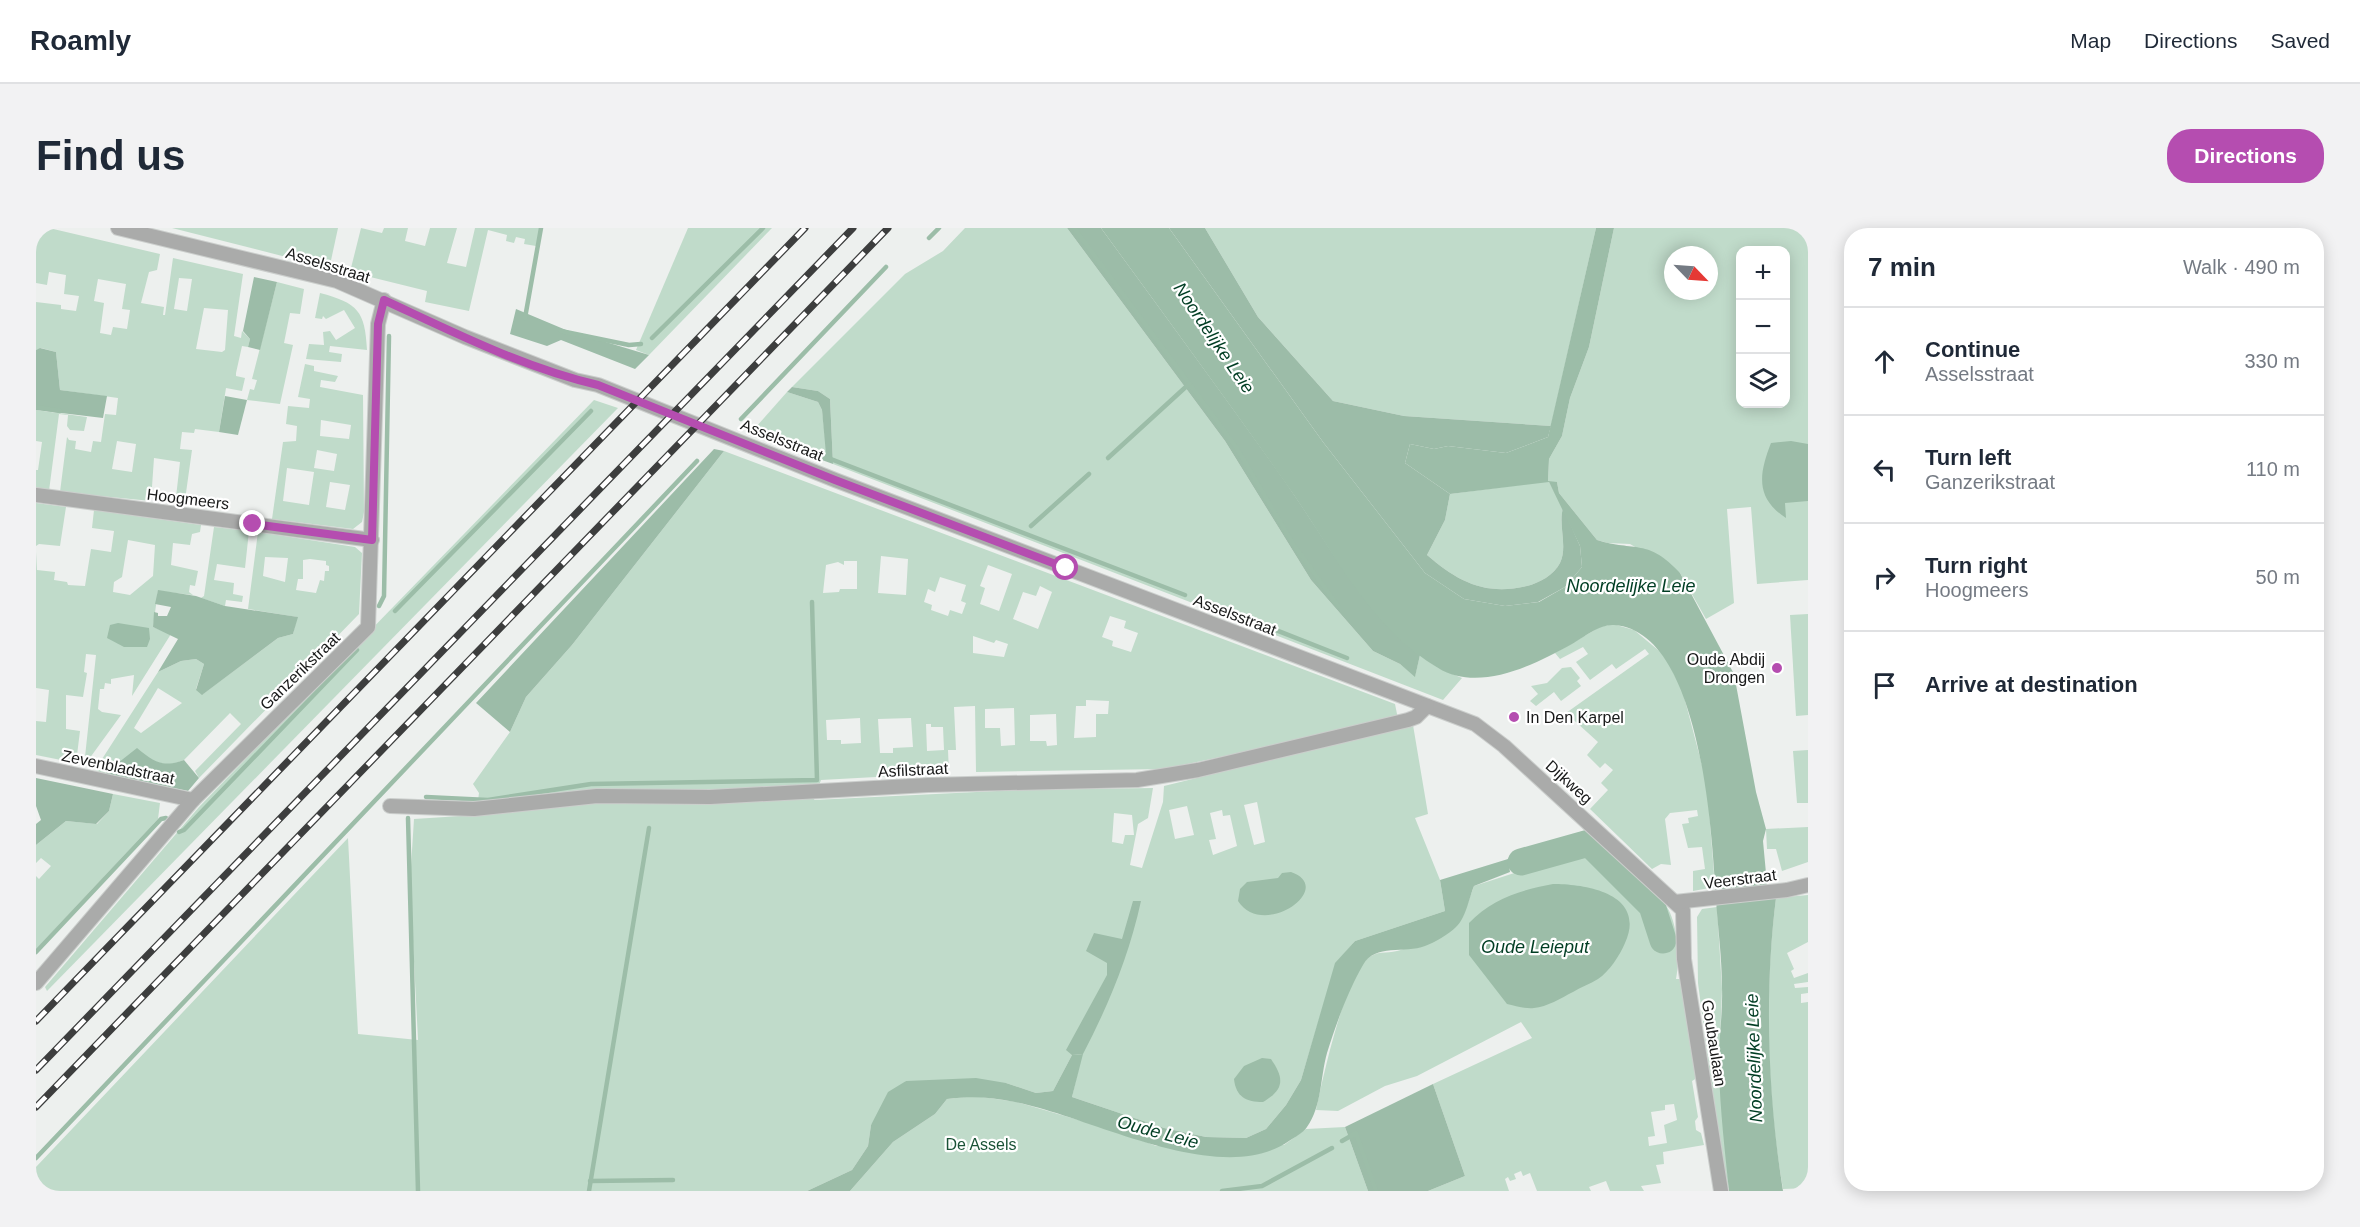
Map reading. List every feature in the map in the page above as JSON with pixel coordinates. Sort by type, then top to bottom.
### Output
[{"type":"street","name":"Asselsstraat","points":[[118,228],[337,281],[465,338],[574,380],[598,385],[835,480],[1427,706]]},
{"type":"street","name":"Ganzerikstraat","points":[[36,983],[193,800],[368,627],[378,324],[384,300]]},
{"type":"street","name":"Hoogmeers","points":[[36,495],[372,540]]},
{"type":"street","name":"Asfilstraat","points":[[390,806],[474,809],[597,796],[710,797],[928,784],[1094,782],[1161,777],[1408,720],[1416,717],[1427,706]]},
{"type":"street","name":"Dijkweg","points":[[1427,706],[1475,724],[1504,746],[1675,902]]},
{"type":"street","name":"Zevenbladstraat","points":[[36,766],[193,800]]},
{"type":"street","name":"Veerstraat","points":[[1675,902],[1787,890],[1808,885]]},
{"type":"street","name":"Goubaulaan","points":[[1675,902],[1683,910],[1684,958],[1721,1191]]},
{"type":"green space","points":[[36,228],[49,228],[160,254],[157,270],[149,272],[141,303],[164,307],[163,315],[165,315],[173,258],[243,274],[234,336],[241,338],[242,331],[250,339],[248,347],[242,346],[236,373],[236,376],[245,378],[242,391],[226,388],[219,432],[195,429],[194,433],[182,432],[180,449],[192,450],[184,507],[175,506],[180,462],[154,458],[151,501],[60,492],[67,437],[69,440],[76,441],[75,449],[91,452],[93,441],[101,442],[105,414],[116,415],[118,398],[60,390],[56,352],[41,348],[36,350],[36,302],[61,305],[61,309],[76,311],[79,296],[64,294],[66,275],[49,272],[47,285],[36,283]],"holes":[[[179,278],[192,279],[187,311],[174,309]],[[98,279],[126,284],[122,309],[130,310],[127,329],[113,327],[111,335],[100,333],[104,303],[94,301]],[[204,308],[228,310],[225,350],[222,352],[196,349]],[[117,441],[136,444],[132,472],[112,469]]]},
{"type":"green space","points":[[172,228],[338,228],[330,265],[298,260]]},
{"type":"green space","points":[[361,228],[382,233],[384,228],[408,228],[405,241],[425,246],[430,228],[457,228],[447,263],[466,267],[475,228],[540,228],[536,246],[524,244],[525,239],[516,237],[514,243],[506,241],[507,235],[488,230],[469,311],[425,302],[427,291],[350,272]]},
{"type":"green space","points":[[688,228],[772,228],[649,355],[636,350]]},
{"type":"green space","points":[[965,228],[1067,228],[1225,441],[1311,580],[1373,651],[1400,664],[1415,676],[1420,655],[1438,668],[1462,678],[1443,700],[833,464],[830,399],[818,391],[792,387],[905,274],[943,251]]},
{"type":"green space","points":[[1205,228],[1596,228],[1551,426],[1404,416],[1333,401],[1258,317]]},
{"type":"green space","points":[[1614,228],[1808,228],[1808,580],[1757,584],[1751,507],[1727,509],[1734,603],[1706,619],[1680,573],[1630,544],[1597,540],[1559,493],[1557,482],[1549,482],[1563,508],[1563,550],[1560,563],[1550,575],[1541,581],[1512,589],[1486,588],[1450,573],[1427,555],[1445,520],[1450,494],[1548,481],[1549,459],[1562,436],[1570,398],[1589,347]]},
{"type":"green space","points":[[277,282],[304,289],[300,314],[290,313],[284,343],[293,345],[280,404],[247,400],[250,389],[254,390],[257,380],[252,379]]},
{"type":"green space","points":[[320,293],[343,301],[357,311],[364,326],[367,350],[330,346],[329,352],[342,354],[341,362],[306,359],[309,344],[324,345],[323,332],[330,331],[336,340],[355,328],[344,310],[326,319],[323,316],[322,319],[315,318]]},
{"type":"green space","points":[[305,364],[314,366],[314,371],[338,376],[335,382],[321,380],[320,387],[363,395],[364,512],[362,522],[353,529],[272,519],[283,442],[296,441],[297,426],[286,424],[288,406],[309,408],[310,399],[298,397]],"holes":[[[321,420],[351,425],[349,439],[320,436]],[[317,450],[337,454],[334,471],[314,468]],[[287,468],[314,472],[309,505],[283,501]],[[330,482],[350,485],[345,510],[326,507]]]},
{"type":"green space","points":[[787,392],[818,402],[822,410],[827,454],[756,427]]},
{"type":"green space","points":[[594,400],[618,408],[47,991],[45,987],[199,807]]},
{"type":"green space","points":[[36,410],[87,417],[84,431],[70,430],[67,426],[68,415],[59,414],[49,491],[36,489],[36,470],[38,470],[42,442],[36,441]]},
{"type":"green space","points":[[724,451],[1395,704],[1398,719],[1164,769],[976,772],[975,706],[954,707],[956,750],[948,750],[949,773],[821,780],[814,800],[1017,790],[1153,788],[1148,818],[1138,824],[1130,865],[1142,868],[1163,802],[1164,786],[1413,725],[1428,814],[1415,818],[1440,880],[1445,911],[1355,941],[1336,963],[1301,1080],[1286,1105],[1266,1129],[1246,1138],[1206,1137],[1164,1128],[1072,1097],[1082,1054],[1072,1055],[1053,1091],[1036,1093],[1006,1083],[906,1081],[871,1125],[868,1146],[852,1170],[807,1191],[36,1191],[36,1167],[348,838],[358,1034],[418,1040],[410,882],[414,819],[476,815],[479,793],[473,784],[510,732],[526,697],[572,645]],"holes":[[[881,556],[908,559],[906,595],[878,593]],[[844,561],[857,561],[857,589],[840,589],[839,592],[823,593],[826,565],[838,562],[844,565]],[[988,565],[1012,574],[999,611],[980,604],[985,588],[980,586]],[[940,577],[966,585],[961,601],[966,603],[962,614],[950,610],[948,616],[931,610],[932,605],[924,602],[928,589],[935,592]],[[1040,586],[1052,592],[1038,629],[1013,619],[1023,592],[1036,596]],[[1110,616],[1126,621],[1124,628],[1138,633],[1131,652],[1112,646],[1113,641],[1102,637]],[[973,636],[994,643],[996,640],[1008,644],[1004,657],[973,653]],[[1086,700],[1109,701],[1108,714],[1096,714],[1096,737],[1074,738],[1076,706],[1086,706]],[[1014,708],[1015,745],[1001,746],[1000,728],[985,728],[985,709]],[[1056,714],[1057,745],[1047,746],[1046,741],[1030,741],[1030,715]],[[860,718],[861,743],[841,744],[841,740],[827,740],[826,720]],[[911,718],[913,747],[893,748],[893,753],[880,753],[878,719]],[[926,724],[931,724],[931,727],[943,727],[944,750],[927,751]],[[1257,802],[1265,842],[1254,845],[1244,805]],[[1187,806],[1194,835],[1175,839],[1169,810]],[[1222,810],[1223,816],[1230,815],[1237,846],[1213,855],[1209,840],[1216,839],[1210,813]],[[1114,813],[1132,815],[1134,835],[1125,835],[1123,844],[1112,842]]]},
{"type":"green space","points":[[36,503],[66,507],[60,546],[39,544],[36,546]]},
{"type":"green space","points":[[94,510],[201,525],[200,532],[192,534],[190,545],[173,543],[171,565],[198,571],[195,586],[190,585],[189,592],[193,595],[158,591],[153,627],[171,634],[132,696],[134,675],[111,679],[111,684],[105,683],[104,689],[100,689],[98,709],[102,712],[121,715],[84,766],[96,655],[86,654],[84,672],[87,673],[83,697],[66,695],[66,729],[80,731],[76,763],[36,755],[36,721],[46,722],[49,690],[36,688],[36,552],[37,570],[55,572],[54,580],[67,582],[68,585],[85,586],[91,549],[111,552],[114,531],[92,528]],"holes":[[[128,540],[155,545],[153,576],[130,595],[113,592],[114,582],[122,577]]]},
{"type":"green space","points":[[214,527],[249,531],[245,568],[217,564],[214,580],[234,583],[233,594],[243,596],[242,602],[226,600],[225,606],[201,598],[204,596]]},
{"type":"green space","points":[[258,532],[355,547],[362,553],[359,614],[199,778],[195,771],[241,724],[230,713],[184,760],[170,765],[155,763],[104,774],[95,770],[158,672],[181,661],[196,659],[204,664],[196,689],[203,694],[278,638],[293,634],[297,617],[248,609]],"holes":[[[265,557],[288,558],[285,582],[263,576]],[[303,560],[326,561],[326,565],[329,566],[329,571],[325,571],[324,581],[320,580],[316,593],[296,590],[298,579],[303,579]],[[158,688],[182,703],[141,733],[134,728]]]},
{"type":"green space","points":[[1808,614],[1808,715],[1796,716],[1790,615]]},
{"type":"green space","points":[[1613,624],[1634,630],[1664,655],[1682,689],[1707,784],[1715,887],[1693,891],[1693,871],[1705,869],[1702,847],[1688,848],[1682,824],[1689,823],[1688,818],[1698,816],[1697,810],[1670,813],[1665,819],[1671,865],[1661,864],[1652,869],[1590,809],[1608,790],[1601,783],[1613,770],[1605,763],[1600,768],[1587,755],[1598,742],[1566,713],[1649,654],[1645,649],[1616,669],[1612,664],[1590,680],[1576,662],[1588,654],[1583,647],[1560,659],[1555,653],[1600,627]]},
{"type":"green space","points":[[1571,667],[1580,678],[1577,681],[1581,686],[1561,701],[1554,692],[1536,706],[1530,701],[1538,694],[1531,686],[1547,683],[1562,668]]},
{"type":"green space","points":[[1808,750],[1808,803],[1797,803],[1793,751]]},
{"type":"green space","points":[[113,794],[160,803],[158,819],[36,949],[36,876],[39,879],[51,866],[41,858],[36,863],[36,845],[66,821],[97,824],[109,811]]},
{"type":"green space","points":[[1808,827],[1808,862],[1782,871],[1776,849],[1767,849],[1766,829]]},
{"type":"green space","points":[[1601,845],[1650,888],[1669,910],[1677,940],[1676,979],[1683,979],[1697,1078],[1692,1081],[1698,1117],[1695,1121],[1696,1130],[1701,1133],[1704,1145],[1663,1152],[1664,1164],[1656,1165],[1661,1183],[1641,1186],[1644,1191],[1610,1191],[1606,1181],[1589,1187],[1591,1191],[1537,1191],[1530,1173],[1523,1176],[1521,1171],[1514,1174],[1516,1179],[1510,1181],[1508,1177],[1505,1179],[1509,1191],[1428,1191],[1465,1176],[1433,1084],[1532,1038],[1521,1022],[1417,1076],[1385,1086],[1338,1111],[1316,1110],[1336,1030],[1358,970],[1371,956],[1405,948],[1463,916],[1474,886]],"holes":[[[1674,1104],[1677,1120],[1664,1125],[1667,1143],[1649,1146],[1648,1137],[1655,1136],[1651,1112],[1665,1110],[1665,1105]]]},
{"type":"green space","points":[[1808,895],[1808,942],[1787,953],[1794,969],[1791,971],[1794,978],[1808,973],[1808,982],[1794,984],[1795,988],[1808,987],[1808,993],[1801,994],[1801,1003],[1808,1002],[1808,1188],[1783,1189],[1773,1118],[1769,1044],[1772,933],[1776,898]]},
{"type":"green space","points":[[1717,907],[1722,989],[1719,1067],[1729,1189],[1724,1181],[1698,983],[1697,917],[1702,909]]},
{"type":"green space","name":"De Assels","points":[[975,1096],[1017,1102],[1123,1133],[1156,1146],[1284,1145],[1306,1129],[1345,1127],[1368,1191],[850,1191],[893,1142],[935,1114],[947,1099]]},
{"type":"shaded area","points":[[1067,228],[1101,228],[1286,483],[1363,596],[1399,637],[1420,655],[1415,677],[1400,664],[1373,651],[1311,580],[1225,441]]},
{"type":"shaded area","points":[[1169,228],[1205,228],[1258,317],[1333,401],[1404,416],[1551,426],[1548,437],[1506,453],[1448,446],[1434,449],[1410,444],[1405,463],[1450,494],[1445,520],[1427,555],[1450,573],[1486,588],[1512,589],[1532,585],[1550,575],[1560,563],[1562,556],[1563,508],[1580,546],[1582,567],[1565,587],[1538,602],[1505,606],[1464,599],[1425,573],[1323,442]]},
{"type":"shaded area","points":[[254,277],[277,282],[260,350],[248,347],[250,339],[243,331]]},
{"type":"shaded area","points":[[516,309],[566,330],[649,355],[635,369],[561,340],[547,346],[510,334]]},
{"type":"shaded area","points":[[40,348],[56,352],[60,390],[107,396],[103,418],[36,410],[36,350]]},
{"type":"shaded area","points":[[792,387],[818,391],[830,399],[833,464],[750,434],[756,427],[826,454],[822,410],[818,402],[787,392]]},
{"type":"shaded area","points":[[225,396],[247,400],[238,435],[219,432]]},
{"type":"shaded area","points":[[1791,441],[1808,444],[1808,501],[1785,503],[1786,518],[1776,510],[1764,494],[1762,475],[1771,443]]},
{"type":"shaded area","points":[[714,449],[724,451],[572,645],[526,697],[510,732],[476,703]]},
{"type":"shaded area","points":[[158,590],[196,596],[225,606],[298,617],[293,634],[278,638],[202,695],[196,690],[204,664],[196,659],[181,661],[158,672],[178,639],[153,627],[154,612],[158,613],[158,616],[167,616],[171,607],[155,604]]},
{"type":"shaded area","points":[[137,748],[159,762],[170,763],[184,760],[199,778],[188,791],[104,774]]},
{"type":"shaded area","points":[[36,778],[113,794],[109,811],[96,824],[66,821],[36,845],[36,824],[41,820],[36,806]]},
{"type":"shaded area","points":[[1133,901],[1141,901],[1131,941],[1117,979],[1083,1054],[1072,1055],[1066,1050],[1107,975],[1107,963],[1086,951],[1094,933],[1122,939]]},
{"type":"shaded area","points":[[1433,1084],[1465,1176],[1428,1191],[1368,1191],[1345,1127]]},
{"type":"water","name":"Noordelijke Leie","points":[[1101,228],[1169,228],[1323,442],[1425,573],[1464,599],[1505,606],[1539,602],[1565,587],[1582,567],[1580,546],[1549,482],[1450,494],[1405,463],[1410,444],[1434,449],[1448,446],[1506,453],[1548,437],[1596,228],[1614,228],[1589,347],[1570,398],[1562,436],[1549,459],[1548,481],[1557,482],[1559,493],[1597,540],[1650,550],[1669,562],[1680,573],[1734,674],[1756,792],[1766,829],[1763,841],[1767,884],[1776,898],[1770,971],[1769,1045],[1774,1119],[1783,1191],[1729,1191],[1719,1059],[1722,1008],[1721,955],[1711,830],[1696,740],[1684,698],[1666,661],[1643,636],[1614,625],[1598,629],[1541,660],[1488,677],[1471,678],[1454,675],[1438,668],[1413,651],[1370,608],[1284,481]]},
{"type":"water","points":[[118,623],[149,628],[150,639],[147,647],[124,647],[107,638],[110,625]]},
{"type":"water","points":[[1592,836],[1601,845],[1522,869],[1522,855]]},
{"type":"water","points":[[1508,859],[1510,872],[1474,886],[1459,923],[1437,941],[1417,948],[1383,951],[1368,958],[1338,1019],[1312,1119],[1303,1131],[1289,1141],[1260,1154],[1228,1157],[1192,1153],[1154,1145],[1015,1102],[998,1099],[956,1098],[947,1099],[935,1114],[893,1142],[850,1191],[807,1191],[852,1170],[868,1146],[871,1125],[888,1092],[906,1081],[976,1078],[1006,1083],[1036,1093],[1053,1091],[1072,1055],[1083,1054],[1072,1097],[1164,1128],[1206,1137],[1246,1138],[1266,1129],[1286,1105],[1301,1080],[1335,963],[1355,941],[1445,911],[1440,880]]},
{"type":"water","points":[[1291,872],[1303,879],[1306,889],[1301,898],[1291,907],[1278,913],[1263,915],[1249,912],[1238,901],[1240,889],[1247,882],[1278,878],[1282,873]]},
{"type":"water","name":"Oude Leieput","points":[[1553,884],[1582,886],[1597,890],[1621,903],[1628,913],[1630,926],[1625,943],[1617,958],[1602,976],[1554,1002],[1528,1008],[1507,1004],[1469,955],[1469,923],[1497,902],[1530,889]]},
{"type":"water","points":[[1262,1058],[1271,1059],[1280,1078],[1279,1088],[1263,1102],[1252,1101],[1240,1094],[1234,1079],[1244,1066]]},
{"type":"waterway","points":[[525,318],[541,228]]},
{"type":"waterway","points":[[652,338],[763,228]]},
{"type":"waterway","points":[[929,238],[939,228]]},
{"type":"waterway","points":[[1074,228],[1236,447],[1293,544],[1338,606]]},
{"type":"waterway","points":[[741,419],[886,267]]},
{"type":"waterway","points":[[561,331],[629,345],[641,344]]},
{"type":"waterway","points":[[379,606],[384,596],[389,336]]},
{"type":"waterway","points":[[1108,458],[1189,384]]},
{"type":"waterway","points":[[36,407],[60,411]]},
{"type":"waterway","points":[[395,611],[591,411]]},
{"type":"waterway","points":[[755,430],[1185,595]]},
{"type":"waterway","points":[[36,1158],[697,461]]},
{"type":"waterway","points":[[1031,526],[1089,474]]},
{"type":"waterway","points":[[1197,599],[1347,658]]},
{"type":"waterway","points":[[426,797],[488,800],[591,784],[817,780],[812,602]]},
{"type":"waterway","points":[[179,832],[184,830],[357,650]]},
{"type":"waterway","points":[[36,952],[161,819],[166,818]]},
{"type":"waterway","points":[[408,818],[418,1191]]},
{"type":"waterway","points":[[589,1191],[649,828]]},
{"type":"waterway","name":"Oude Leie","points":[[1521,862],[1589,843],[1652,906],[1663,940]]},
{"type":"waterway","points":[[1342,1141],[1356,1133],[1376,1191]]},
{"type":"waterway","points":[[1222,1191],[1262,1186],[1332,1148]]},
{"type":"waterway","points":[[590,1181],[673,1180]]},
{"type":"railway","points":[[36,1021],[805,228]]},
{"type":"railway","points":[[36,1070],[853,228]]},
{"type":"railway","points":[[36,1107],[888,228]]},
{"type":"place","name":"Oude Abdij Drongen","points":[[1777,668]]},
{"type":"place","name":"In Den Karpel","points":[[1514,717]]},
{"type":"route","points":[[253,524],[372,540],[378,324],[384,300],[465,338],[574,380],[598,385],[835,480],[1066,568]]}]
